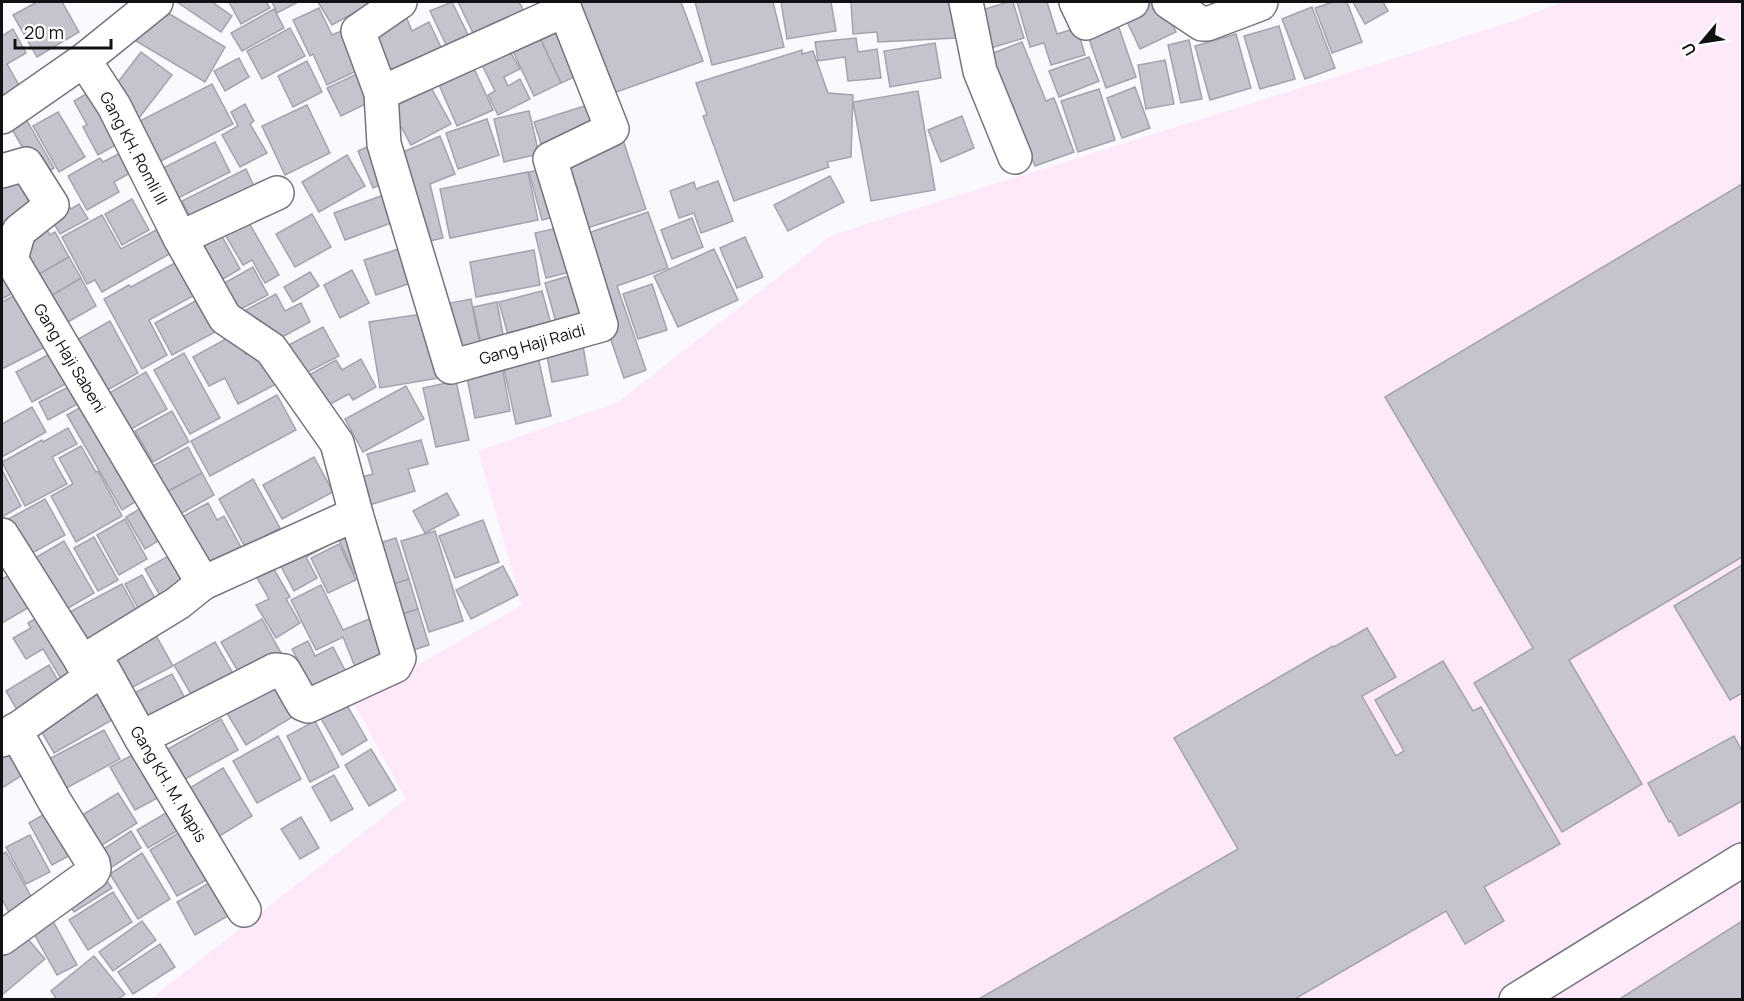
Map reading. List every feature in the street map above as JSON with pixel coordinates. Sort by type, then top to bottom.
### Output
[{"type":"street","points":[[2,117],[84,60],[156,2]]},
{"type":"street","name":"Gang Haji Raidi","points":[[381,93],[563,6],[612,129],[550,159],[601,325],[451,367],[384,144],[381,93],[358,31],[400,2]]},
{"type":"street","points":[[967,2],[980,71],[1015,158]]},
{"type":"street","points":[[1076,2],[1086,23],[1132,2]]},
{"type":"street","points":[[1169,2],[1202,24],[1207,24],[1261,2]]},
{"type":"street","name":"Gang KH. Romli III","points":[[84,60],[114,106],[180,238],[225,318],[271,349],[337,443],[399,658],[395,666],[308,706],[303,704],[284,671],[275,670],[141,738]]},
{"type":"street","name":"Gang Haji Sabeni","points":[[2,171],[26,164],[52,205],[19,231],[11,259],[203,583]]},
{"type":"street","points":[[180,238],[277,193]]},
{"type":"street","points":[[2,938],[92,873],[94,869],[93,863],[55,802],[8,735],[86,670],[203,583],[356,514]]},
{"type":"street","points":[[2,535],[86,670]]},
{"type":"street","name":"Gang KH. M. Napis","points":[[86,670],[104,671],[141,738],[244,910]]},
{"type":"street","points":[[1516,999],[1743,860]]},
{"type":"shaded area","points":[[1563,2],[1742,2],[1742,999],[149,1000],[406,799],[353,702],[522,605],[478,451],[618,402],[832,235],[1507,23]]},
{"type":"building","points":[[37,2],[62,2],[79,32],[37,57],[13,15]]},
{"type":"building","points":[[177,2],[212,2],[232,16],[221,32]]},
{"type":"building","points":[[229,2],[266,2],[270,8],[241,24]]},
{"type":"building","points":[[272,2],[298,2],[277,13]]},
{"type":"building","points":[[318,2],[373,2],[332,25]]},
{"type":"building","points":[[452,2],[470,39],[448,49],[430,11]]},
{"type":"building","points":[[458,2],[519,2],[526,15],[476,39]]},
{"type":"building","points":[[575,2],[681,2],[703,61],[608,95]]},
{"type":"building","points":[[695,2],[773,2],[784,47],[712,65]]},
{"type":"building","points":[[781,2],[831,2],[836,31],[787,39]]},
{"type":"building","points":[[851,2],[955,2],[957,38],[878,42],[877,32],[853,34]]},
{"type":"building","points":[[1013,2],[1024,38],[981,51],[969,14]]},
{"type":"building","points":[[1017,2],[1047,2],[1057,34],[1077,28],[1085,55],[1051,65],[1044,43],[1030,47]]},
{"type":"building","points":[[1150,2],[1162,2],[1176,32],[1140,49],[1124,15]]},
{"type":"building","points":[[1333,2],[1347,2],[1362,42],[1332,53],[1315,8]]},
{"type":"building","points":[[1353,2],[1383,2],[1388,11],[1365,24]]},
{"type":"building","points":[[156,6],[225,47],[205,82],[136,41]]},
{"type":"building","points":[[1312,7],[1335,68],[1305,79],[1282,19]]},
{"type":"building","points":[[319,8],[332,35],[346,29],[365,67],[327,85],[313,54],[310,56],[293,20]]},
{"type":"building","points":[[274,9],[284,28],[242,51],[231,33]]},
{"type":"building","points":[[405,14],[412,31],[429,22],[447,60],[379,77],[361,32]]},
{"type":"building","points":[[563,25],[585,72],[561,83],[539,36]]},
{"type":"building","points":[[1118,25],[1136,77],[1106,88],[1088,36]]},
{"type":"building","points":[[1279,26],[1295,79],[1260,89],[1244,36]]},
{"type":"building","points":[[290,28],[305,56],[262,79],[247,51]]},
{"type":"building","points":[[13,29],[26,53],[7,64],[24,94],[2,107],[2,36]]},
{"type":"building","points":[[1236,34],[1251,88],[1210,100],[1195,46]]},
{"type":"building","points":[[539,36],[561,83],[534,96],[512,49]]},
{"type":"building","points":[[856,38],[858,52],[877,49],[881,78],[848,81],[845,57],[818,61],[815,42]]},
{"type":"building","points":[[1189,40],[1202,99],[1181,103],[1168,45]]},
{"type":"building","points":[[1022,42],[1046,101],[1054,98],[1074,152],[1035,166],[1017,119],[980,58]]},
{"type":"building","points":[[935,43],[941,78],[890,87],[884,51]]},
{"type":"building","points":[[802,50],[802,54],[813,51],[828,93],[853,95],[851,157],[827,162],[829,167],[734,201],[703,116],[707,115],[696,83]]},
{"type":"building","points":[[141,52],[172,75],[139,118],[108,95]]},
{"type":"building","points":[[511,53],[520,69],[504,77],[508,86],[520,79],[530,99],[498,115],[488,95],[495,91],[482,65]]},
{"type":"building","points":[[1089,57],[1099,81],[1059,97],[1049,71]]},
{"type":"building","points":[[239,58],[249,77],[225,91],[214,71]]},
{"type":"building","points":[[1165,60],[1174,104],[1146,109],[1138,65]]},
{"type":"building","points":[[307,61],[322,92],[293,107],[278,76]]},
{"type":"building","points":[[471,62],[493,110],[457,126],[436,78]]},
{"type":"building","points":[[365,70],[378,98],[341,116],[327,88]]},
{"type":"building","points":[[428,82],[451,124],[411,145],[388,103]]},
{"type":"building","points":[[212,84],[233,124],[157,163],[136,123]]},
{"type":"building","points":[[1135,87],[1150,128],[1122,138],[1107,98]]},
{"type":"building","points":[[1099,89],[1115,140],[1078,152],[1061,101]]},
{"type":"building","points":[[93,90],[128,138],[98,155],[83,127],[87,125],[74,101]]},
{"type":"building","points":[[918,91],[935,190],[871,201],[853,102]]},
{"type":"building","points":[[594,103],[603,130],[543,150],[534,122]]},
{"type":"building","points":[[245,104],[254,121],[250,124],[267,153],[240,167],[222,135],[238,126],[231,112]]},
{"type":"building","points":[[307,105],[330,153],[285,175],[262,126]]},
{"type":"building","points":[[529,111],[539,154],[504,162],[494,119]]},
{"type":"building","points":[[22,112],[54,168],[40,177],[7,121]]},
{"type":"building","points":[[58,112],[85,157],[59,172],[33,126]]},
{"type":"building","points":[[962,116],[974,148],[941,162],[928,130]]},
{"type":"building","points":[[487,119],[499,155],[458,169],[446,133]]},
{"type":"building","points":[[440,136],[455,174],[430,184],[443,238],[417,244],[401,153]]},
{"type":"building","points":[[622,137],[646,209],[578,231],[554,159]]},
{"type":"building","points":[[215,142],[230,172],[172,201],[157,171]]},
{"type":"building","points":[[374,144],[389,181],[373,188],[358,151]]},
{"type":"building","points":[[128,149],[139,168],[114,182],[119,192],[87,210],[68,176],[100,158],[103,162]]},
{"type":"building","points":[[347,155],[365,186],[319,212],[302,182]]},
{"type":"building","points":[[26,167],[49,206],[2,250],[2,181]]},
{"type":"building","points":[[551,167],[564,214],[542,220],[529,172]]},
{"type":"building","points":[[246,169],[258,195],[195,226],[182,201]]},
{"type":"building","points":[[528,172],[538,220],[450,238],[440,189]]},
{"type":"building","points":[[830,176],[844,202],[788,231],[774,205]]},
{"type":"building","points":[[718,181],[733,221],[701,233],[694,213],[679,218],[670,191],[694,182],[696,189]]},
{"type":"building","points":[[1742,184],[1742,557],[1569,660],[1642,784],[1562,832],[1474,683],[1533,648],[1385,397]]},
{"type":"building","points":[[389,193],[399,220],[345,240],[334,213]]},
{"type":"building","points":[[132,199],[149,230],[122,245],[105,214]]},
{"type":"building","points":[[67,203],[71,209],[79,204],[88,219],[60,234],[52,220]]},
{"type":"building","points":[[648,212],[668,268],[617,286],[646,370],[624,378],[593,288],[580,236]]},
{"type":"building","points":[[244,214],[279,275],[265,283],[252,260],[243,265],[221,228]]},
{"type":"building","points":[[312,214],[331,247],[295,267],[276,234]]},
{"type":"building","points":[[102,215],[121,249],[158,229],[171,253],[102,292],[95,280],[87,284],[62,237]]},
{"type":"building","points":[[692,218],[703,247],[672,259],[661,230]]},
{"type":"building","points":[[42,221],[50,235],[55,232],[69,257],[27,281],[18,235]]},
{"type":"building","points":[[567,226],[578,270],[546,278],[535,233]]},
{"type":"building","points":[[217,227],[240,269],[211,286],[187,243]]},
{"type":"building","points":[[745,237],[763,277],[737,288],[720,248]]},
{"type":"building","points":[[402,248],[414,282],[376,295],[364,260]]},
{"type":"building","points":[[714,249],[738,300],[678,327],[654,276]]},
{"type":"building","points":[[534,250],[540,285],[476,297],[470,262]]},
{"type":"building","points":[[69,257],[81,278],[39,303],[27,281]]},
{"type":"building","points":[[184,258],[202,291],[149,320],[167,355],[142,369],[104,299]]},
{"type":"building","points":[[253,267],[268,295],[231,314],[217,287]]},
{"type":"building","points":[[2,270],[22,288],[2,299]]},
{"type":"building","points":[[352,270],[369,303],[340,318],[324,285]]},
{"type":"building","points":[[310,272],[319,286],[293,302],[284,287]]},
{"type":"building","points":[[582,272],[596,322],[559,333],[545,283]]},
{"type":"building","points":[[81,278],[96,306],[54,330],[39,303]]},
{"type":"building","points":[[652,284],[667,330],[638,339],[623,294]]},
{"type":"building","points":[[542,291],[554,335],[511,346],[499,302]]},
{"type":"building","points":[[19,293],[49,345],[2,369],[2,302]]},
{"type":"building","points":[[276,294],[285,311],[301,303],[310,322],[269,344],[242,312]]},
{"type":"building","points":[[201,298],[219,330],[172,355],[155,323]]},
{"type":"building","points":[[471,299],[481,351],[449,357],[439,305]]},
{"type":"building","points":[[497,302],[505,345],[482,349],[473,307]]},
{"type":"building","points":[[428,313],[439,378],[380,388],[369,322]]},
{"type":"building","points":[[110,321],[138,373],[95,397],[66,346]]},
{"type":"building","points":[[323,327],[339,356],[294,379],[279,350]]},
{"type":"building","points":[[235,334],[246,355],[262,346],[280,382],[238,404],[225,378],[209,386],[193,357]]},
{"type":"building","points":[[582,340],[588,375],[552,382],[545,346]]},
{"type":"building","points":[[57,350],[73,380],[32,402],[16,372]]},
{"type":"building","points":[[537,352],[551,416],[516,424],[502,360]]},
{"type":"building","points":[[184,353],[220,418],[190,434],[154,370]]},
{"type":"building","points":[[361,359],[376,387],[353,400],[349,394],[317,411],[300,380],[336,360],[342,370]]},
{"type":"building","points":[[501,360],[510,411],[475,418],[465,367]]},
{"type":"building","points":[[146,372],[167,409],[124,433],[104,396]]},
{"type":"building","points":[[456,381],[469,440],[436,447],[423,388]]},
{"type":"building","points":[[76,383],[85,400],[48,420],[39,402]]},
{"type":"building","points":[[406,386],[424,419],[363,452],[345,419]]},
{"type":"building","points":[[277,395],[296,430],[210,476],[191,441]]},
{"type":"building","points":[[88,403],[143,497],[122,510],[67,415]]},
{"type":"building","points":[[32,407],[46,432],[2,457],[2,424]]},
{"type":"building","points":[[172,411],[189,442],[153,462],[135,431]]},
{"type":"building","points":[[68,428],[77,444],[52,457],[67,484],[25,506],[2,462]]},
{"type":"building","points":[[421,440],[428,464],[408,469],[415,491],[363,507],[355,479],[373,474],[367,454]]},
{"type":"building","points":[[81,446],[96,472],[98,471],[122,516],[76,542],[51,496],[73,484],[59,458]]},
{"type":"building","points":[[188,447],[202,473],[159,496],[145,470]]},
{"type":"building","points":[[314,457],[333,492],[282,519],[263,485]]},
{"type":"building","points":[[2,470],[21,506],[2,517]]},
{"type":"building","points":[[202,473],[214,495],[171,519],[159,496]]},
{"type":"building","points":[[253,479],[280,528],[245,547],[219,499]]},
{"type":"building","points":[[447,493],[459,515],[425,533],[413,511]]},
{"type":"building","points":[[45,499],[65,535],[23,558],[3,522]]},
{"type":"building","points":[[153,501],[171,533],[145,549],[126,517]]},
{"type":"building","points":[[208,503],[217,520],[224,516],[243,551],[203,573],[180,518]]},
{"type":"building","points":[[125,519],[147,559],[119,575],[97,535]]},
{"type":"building","points":[[483,520],[499,562],[455,578],[439,536]]},
{"type":"building","points":[[328,529],[334,542],[306,557],[317,578],[294,591],[274,553]]},
{"type":"building","points":[[348,530],[366,569],[354,574],[337,535]]},
{"type":"building","points":[[435,531],[463,621],[429,632],[401,541]]},
{"type":"building","points":[[94,537],[118,580],[98,591],[74,548]]},
{"type":"building","points":[[396,538],[409,579],[381,588],[367,547]]},
{"type":"building","points":[[64,541],[94,593],[58,614],[28,562]]},
{"type":"building","points":[[339,544],[356,580],[328,593],[311,558]]},
{"type":"building","points":[[174,553],[190,583],[162,599],[145,569]]},
{"type":"building","points":[[268,559],[290,597],[286,599],[300,623],[276,638],[256,605],[269,599],[252,569]]},
{"type":"building","points":[[1742,565],[1742,693],[1730,700],[1674,606]]},
{"type":"building","points":[[503,566],[518,595],[471,619],[456,590]]},
{"type":"building","points":[[20,569],[38,602],[2,623],[2,579]]},
{"type":"building","points":[[142,575],[162,611],[145,621],[125,584]]},
{"type":"building","points":[[409,579],[418,609],[390,618],[381,588]]},
{"type":"building","points":[[122,584],[140,617],[82,648],[64,615]]},
{"type":"building","points":[[321,585],[343,630],[376,616],[393,658],[358,674],[343,637],[316,650],[291,600]]},
{"type":"building","points":[[418,609],[429,645],[401,654],[390,618]]},
{"type":"building","points":[[46,612],[81,671],[63,682],[43,649],[26,659],[13,638],[31,628],[28,623]]},
{"type":"building","points":[[262,619],[284,658],[243,680],[221,642]]},
{"type":"building","points":[[1367,628],[1396,677],[1362,696],[1396,756],[1404,751],[1375,700],[1443,661],[1473,711],[1481,707],[1560,844],[1484,887],[1504,921],[1465,944],[1446,911],[1293,1000],[977,1000],[1238,849],[1174,738]]},
{"type":"building","points":[[153,630],[173,666],[125,691],[106,656]]},
{"type":"building","points":[[308,641],[315,656],[333,647],[349,678],[313,696],[297,666],[300,664],[292,649]]},
{"type":"building","points":[[215,642],[239,684],[198,706],[174,665]]},
{"type":"building","points":[[49,665],[63,689],[20,715],[6,691]]},
{"type":"building","points":[[275,673],[299,713],[246,745],[222,705]]},
{"type":"building","points":[[172,674],[188,704],[146,725],[130,695]]},
{"type":"building","points":[[109,684],[126,712],[54,753],[37,724]]},
{"type":"building","points":[[340,693],[367,740],[342,755],[315,708]]},
{"type":"building","points":[[221,719],[238,750],[176,784],[159,754]]},
{"type":"building","points":[[315,721],[339,767],[310,782],[287,736]]},
{"type":"building","points":[[104,730],[120,759],[61,791],[45,761]]},
{"type":"building","points":[[278,736],[301,779],[257,803],[233,761]]},
{"type":"building","points":[[1734,736],[1742,751],[1742,801],[1679,836],[1648,783]]},
{"type":"building","points":[[371,749],[396,790],[369,806],[345,765]]},
{"type":"building","points":[[11,751],[24,774],[2,788],[2,756]]},
{"type":"building","points":[[138,752],[163,795],[135,810],[110,767]]},
{"type":"building","points":[[223,768],[252,816],[210,842],[180,794]]},
{"type":"building","points":[[334,775],[353,809],[331,821],[312,787]]},
{"type":"building","points":[[118,793],[137,823],[91,852],[71,822]]},
{"type":"building","points":[[53,809],[76,852],[52,865],[29,823]]},
{"type":"building","points":[[171,810],[182,828],[148,848],[137,830]]},
{"type":"building","points":[[301,817],[319,848],[300,859],[281,829]]},
{"type":"building","points":[[185,829],[212,877],[177,896],[150,850]]},
{"type":"building","points":[[131,831],[141,848],[106,871],[96,854]]},
{"type":"building","points":[[30,835],[50,872],[26,884],[6,847]]},
{"type":"building","points":[[6,852],[36,905],[12,918],[2,899],[2,854]]},
{"type":"building","points":[[142,853],[170,899],[138,919],[110,874]]},
{"type":"building","points":[[102,874],[112,888],[74,912],[64,897]]},
{"type":"building","points":[[219,877],[238,910],[195,935],[177,902]]},
{"type":"building","points":[[113,892],[132,922],[88,950],[69,920]]},
{"type":"building","points":[[48,912],[77,965],[57,975],[28,923]]},
{"type":"building","points":[[142,921],[156,940],[113,971],[99,952]]},
{"type":"building","points":[[1742,921],[1742,1000],[1618,1000]]},
{"type":"building","points":[[21,931],[45,959],[3,994],[2,947]]},
{"type":"building","points":[[160,944],[175,967],[133,994],[118,972]]},
{"type":"building","points":[[94,956],[125,994],[117,1000],[57,1000],[51,991]]}]
